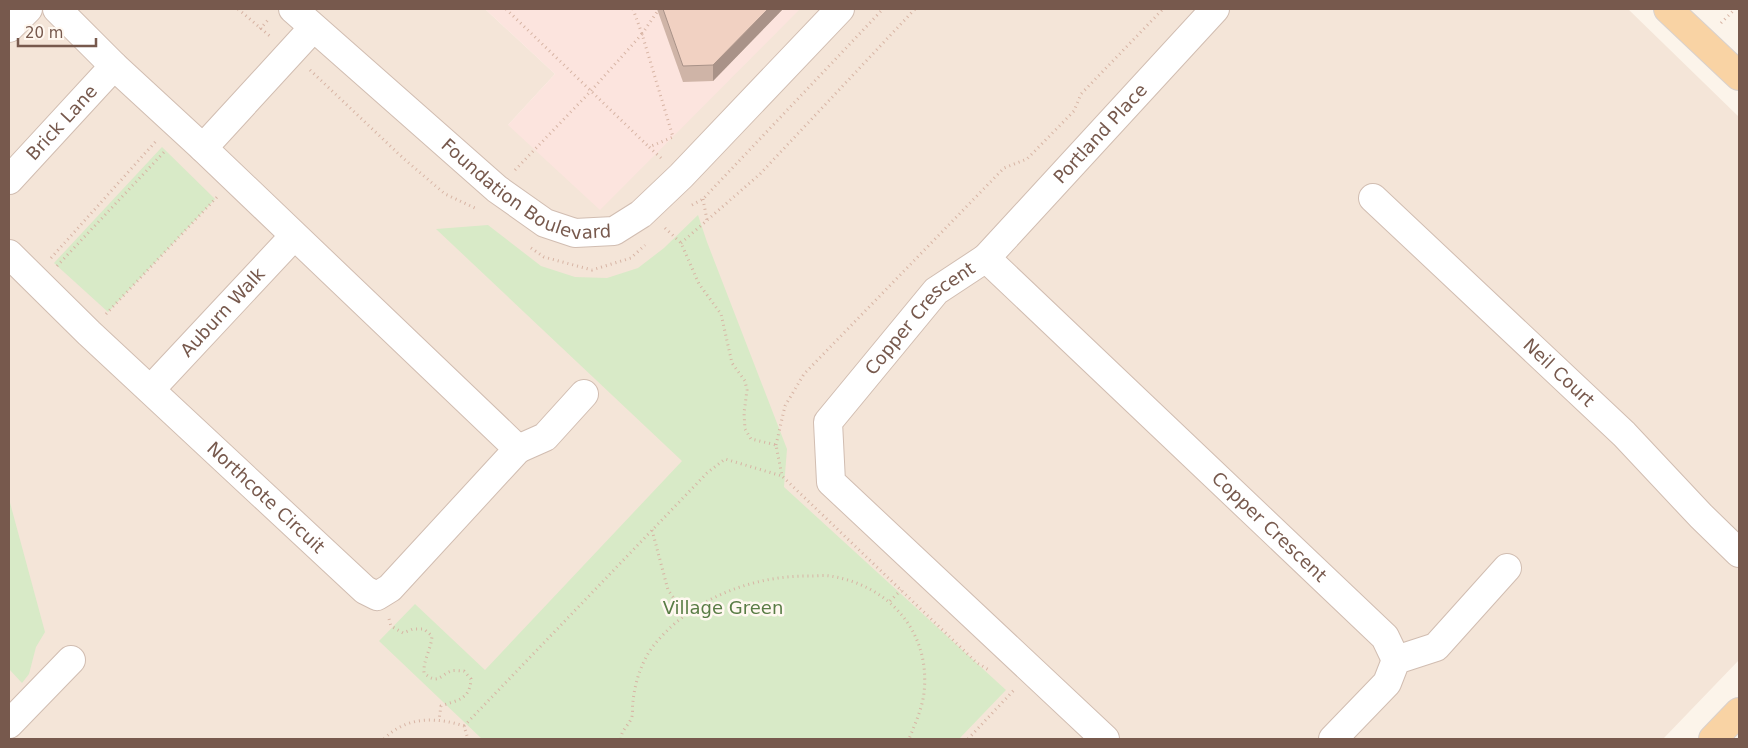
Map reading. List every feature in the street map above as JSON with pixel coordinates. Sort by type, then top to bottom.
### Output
[{"type":"main road","points":[[1668,9],[1739,76]]},
{"type":"main road","points":[[1713,739],[1739,712]]},
{"type":"street","points":[[9,28],[28,9]]},
{"type":"street","points":[[57,9],[114,66],[187,133],[518,449]]},
{"type":"street","name":"Foundation Boulevard","points":[[293,9],[497,189],[545,223],[575,233],[614,231],[641,214],[681,176],[839,9]]},
{"type":"street","name":"Portland Place","points":[[986,258],[1216,9]]},
{"type":"street","points":[[187,133],[291,52],[313,28]]},
{"type":"street","name":"Brick Lane","points":[[9,180],[114,66]]},
{"type":"street","name":"Neil Court","points":[[1373,198],[1624,434],[1701,516],[1739,553]]},
{"type":"street","name":"Auburn Walk","points":[[151,389],[294,236]]},
{"type":"street","name":"Northcote Circuit","points":[[9,254],[39,271],[89,333],[365,590],[377,596],[383,593]]},
{"type":"street","name":"Copper Crescent","points":[[1105,739],[831,482],[828,422],[936,291],[986,258],[1385,637],[1396,660]]},
{"type":"street","points":[[383,593],[390,588],[518,449],[545,437],[584,394]]},
{"type":"street","points":[[1333,739],[1387,683],[1396,660],[1436,647],[1507,568]]},
{"type":"street","points":[[9,724],[71,660]]},
{"type":"path","points":[[238,9],[260,29],[291,52],[403,158],[445,194],[483,212],[497,189],[590,92],[642,34],[658,12]]},
{"type":"path","points":[[506,9],[649,148]]},
{"type":"path","points":[[633,9],[667,117]]},
{"type":"path","points":[[691,206],[703,199],[883,9]]},
{"type":"path","points":[[681,243],[760,174],[915,9]]},
{"type":"path","points":[[776,445],[784,406],[804,374],[1004,168],[1027,159],[1074,111],[1081,94],[1163,9]]},
{"type":"path","points":[[39,271],[187,133]]},
{"type":"path","points":[[39,271],[54,270],[187,133]]},
{"type":"path","points":[[89,333],[234,178]]},
{"type":"path","points":[[658,234],[671,222]]},
{"type":"path","points":[[528,246],[544,258],[592,270],[631,258],[651,240]]},
{"type":"path","points":[[464,726],[707,473],[725,459],[782,476]]},
{"type":"path","points":[[652,530],[668,590],[686,615]]},
{"type":"path","points":[[621,739],[621,733],[632,718],[633,700],[639,672],[653,646],[674,624],[700,605],[730,590],[761,580],[795,575],[830,576],[874,591],[890,601],[906,619],[918,640],[924,666],[924,692],[919,716],[909,739]]},
{"type":"path","points":[[890,601],[901,590]]},
{"type":"path","points":[[383,593],[391,626],[403,633],[413,628],[424,629],[432,636],[432,644],[423,664],[424,673],[431,679],[440,679],[452,670],[464,671],[471,679],[470,690],[463,698],[441,706],[439,720]]},
{"type":"path","points":[[968,739],[1031,671]]},
{"type":"path","points":[[384,739],[390,733],[410,722],[430,719],[464,726]]},
{"type":"path","points":[[464,726],[468,739]]},
{"type":"shaded area","points":[[9,9],[485,9],[555,74],[508,125],[799,9],[1628,9],[1739,117],[1739,660],[1663,739],[9,739]]},
{"type":"shaded area","points":[[485,9],[800,9],[600,210],[508,125],[555,74]]},
{"type":"green space","points":[[162,147],[215,199],[108,312],[54,263]]},
{"type":"green space","name":"Village Green","points":[[698,215],[787,449],[784,487],[1006,690],[959,739],[482,739],[379,641],[415,604],[485,670],[682,461],[436,229],[488,225],[541,266],[575,277],[607,278],[638,268],[664,248]]},
{"type":"green space","points":[[9,499],[45,632],[36,647],[29,674],[22,683],[9,669]]},
{"type":"building","points":[[663,9],[768,9],[713,65],[683,66]]}]
